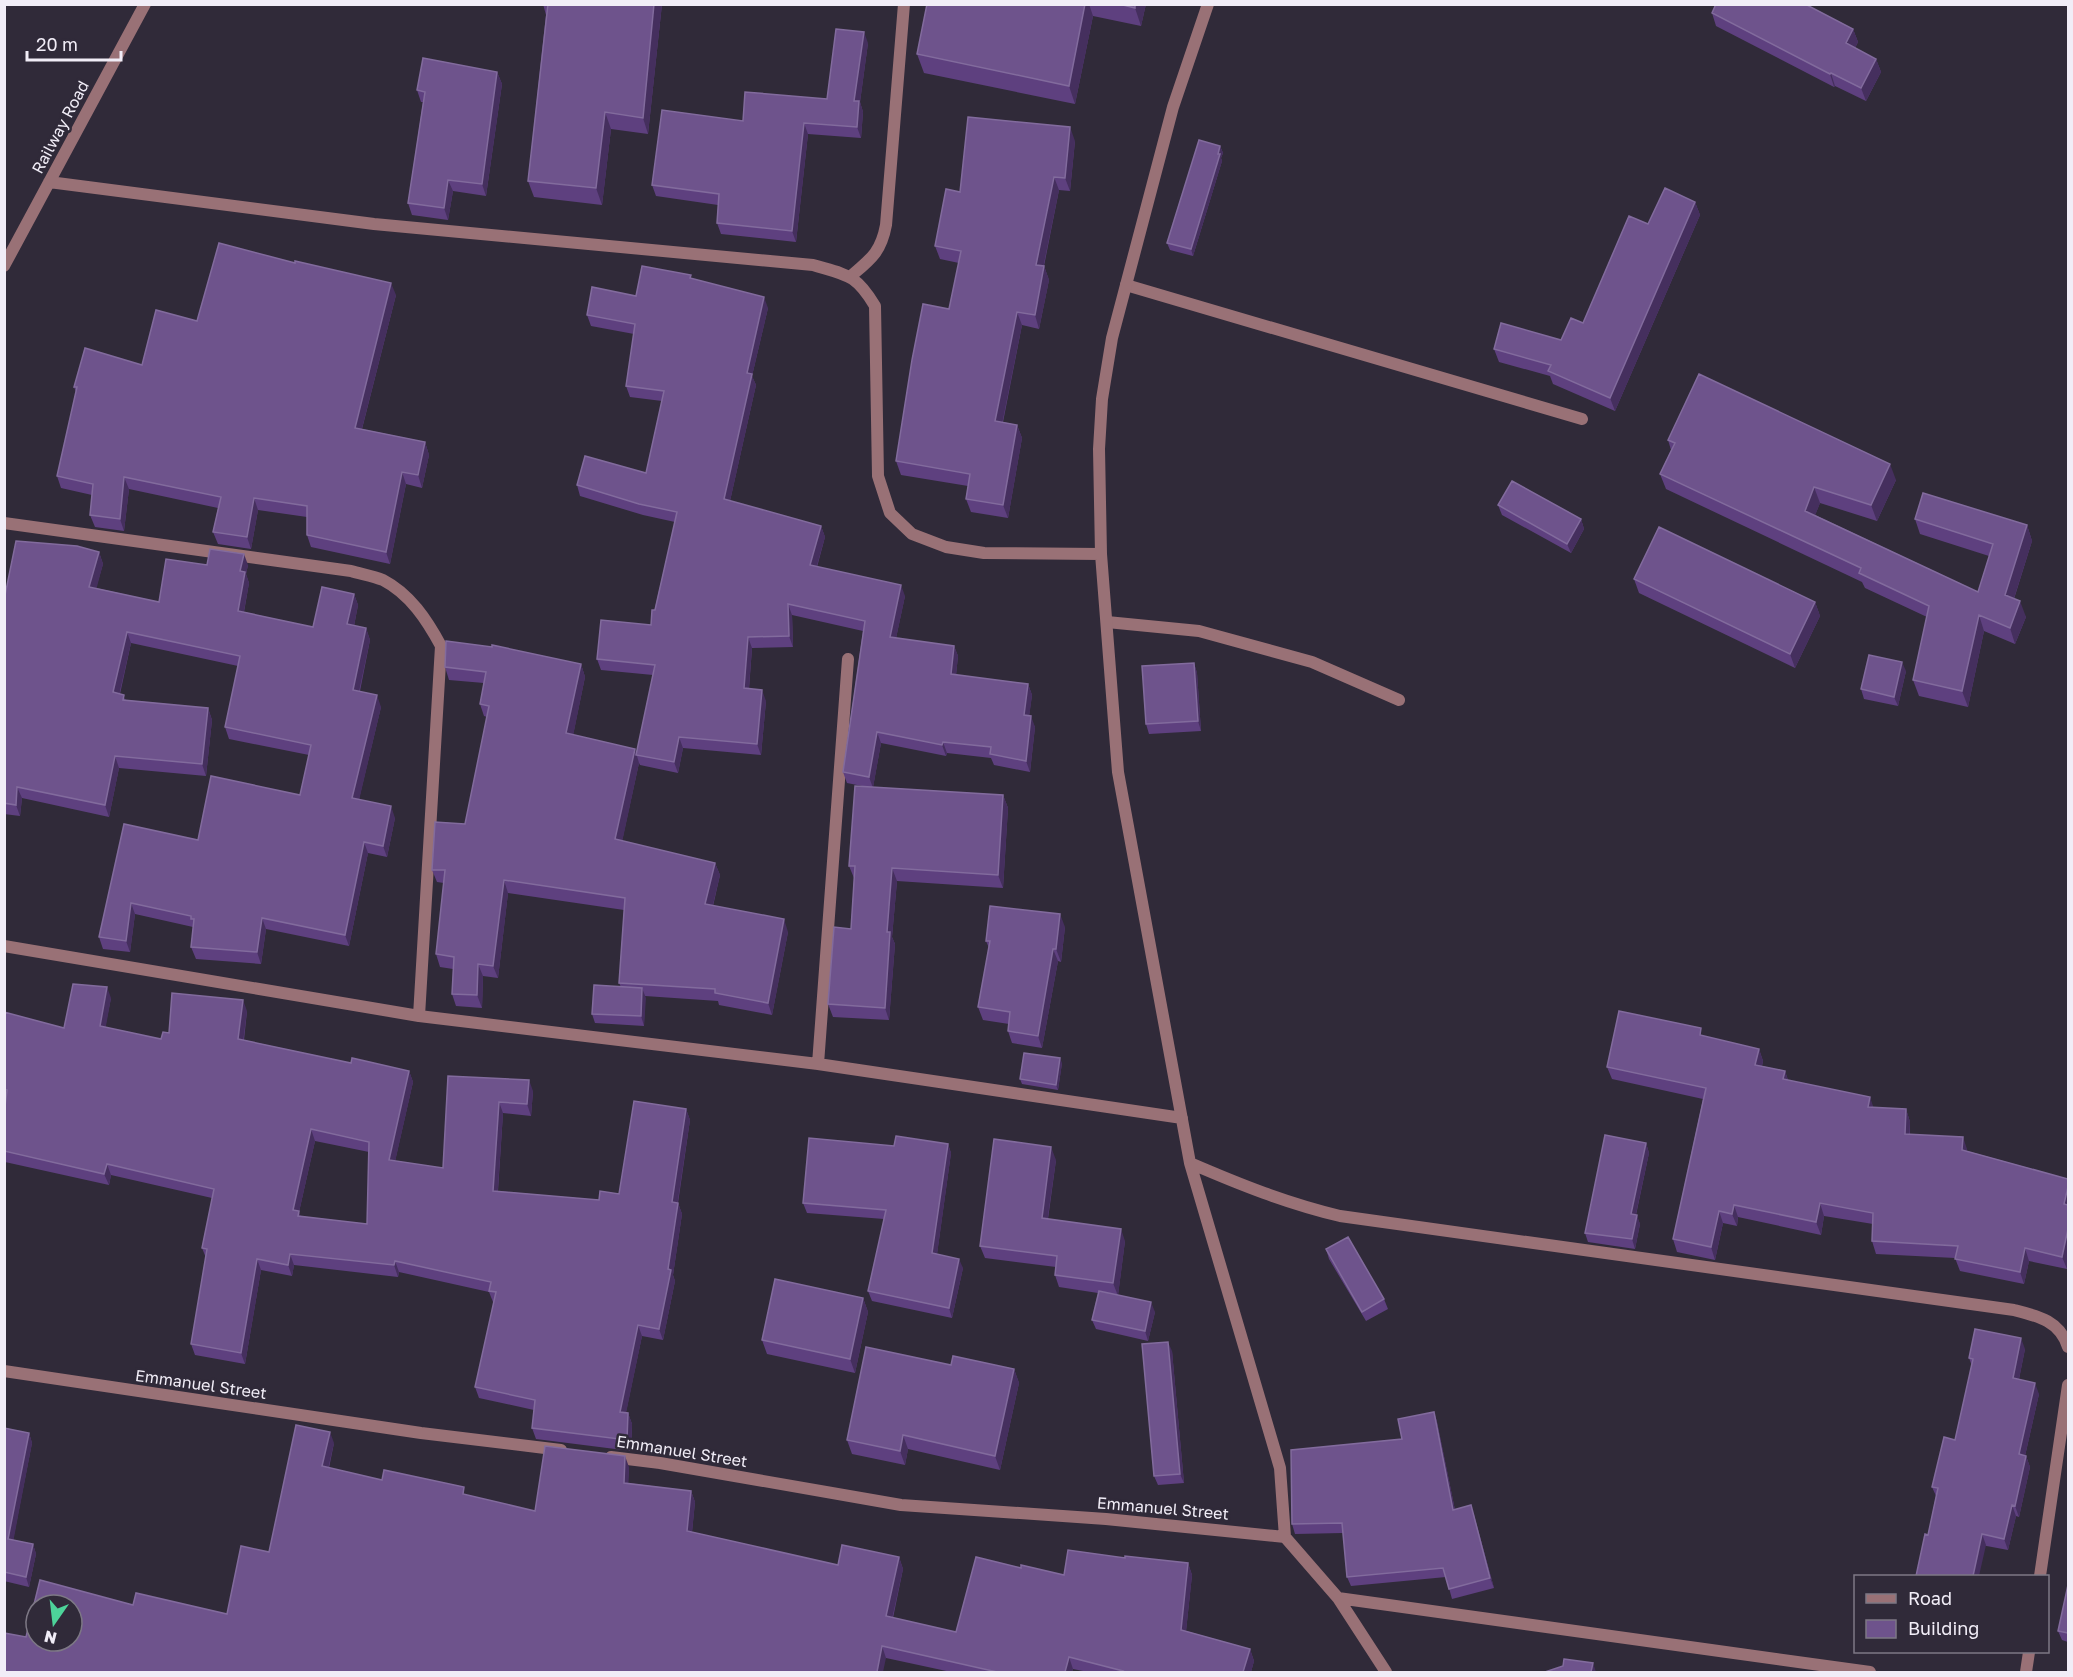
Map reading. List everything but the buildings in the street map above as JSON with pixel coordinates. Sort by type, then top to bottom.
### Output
[{"type":"street","name":"Railway Road","points":[[4,266],[145,4]]},
{"type":"street","points":[[851,276],[875,256],[883,242],[904,4]]},
{"type":"street","points":[[1208,4],[1173,107],[1112,338],[1102,399],[1099,449],[1101,554],[1118,772],[1190,1163],[1280,1468],[1285,1537],[1338,1598],[1386,1672]]},
{"type":"street","points":[[49,182],[374,224],[813,265],[851,276],[866,290],[875,306],[878,476],[890,513],[912,534],[946,547],[984,553],[1101,554]]},
{"type":"street","points":[[1126,285],[1582,419]]},
{"type":"street","points":[[4,523],[351,571],[382,580],[411,601],[441,646],[419,1016]]},
{"type":"street","points":[[1107,622],[1199,631],[1312,662],[1398,700]]},
{"type":"street","points":[[818,1064],[848,659]]},
{"type":"street","points":[[4,946],[419,1016],[818,1064],[1182,1118]]},
{"type":"street","points":[[1190,1163],[1251,1190],[1295,1205],[1340,1216],[2014,1310],[2045,1318],[2064,1335],[2068,1347]]},
{"type":"street","name":"Emmanuel Street","points":[[4,1371],[397,1429],[569,1451]]},
{"type":"street","points":[[2040,1575],[2068,1385]]},
{"type":"street","name":"Emmanuel Street","points":[[603,1456],[660,1463],[901,1505],[1106,1519],[1285,1537]]},
{"type":"street","points":[[1338,1598],[1870,1672]]},
{"type":"street","points":[[2026,1672],[2029,1653]]}]
